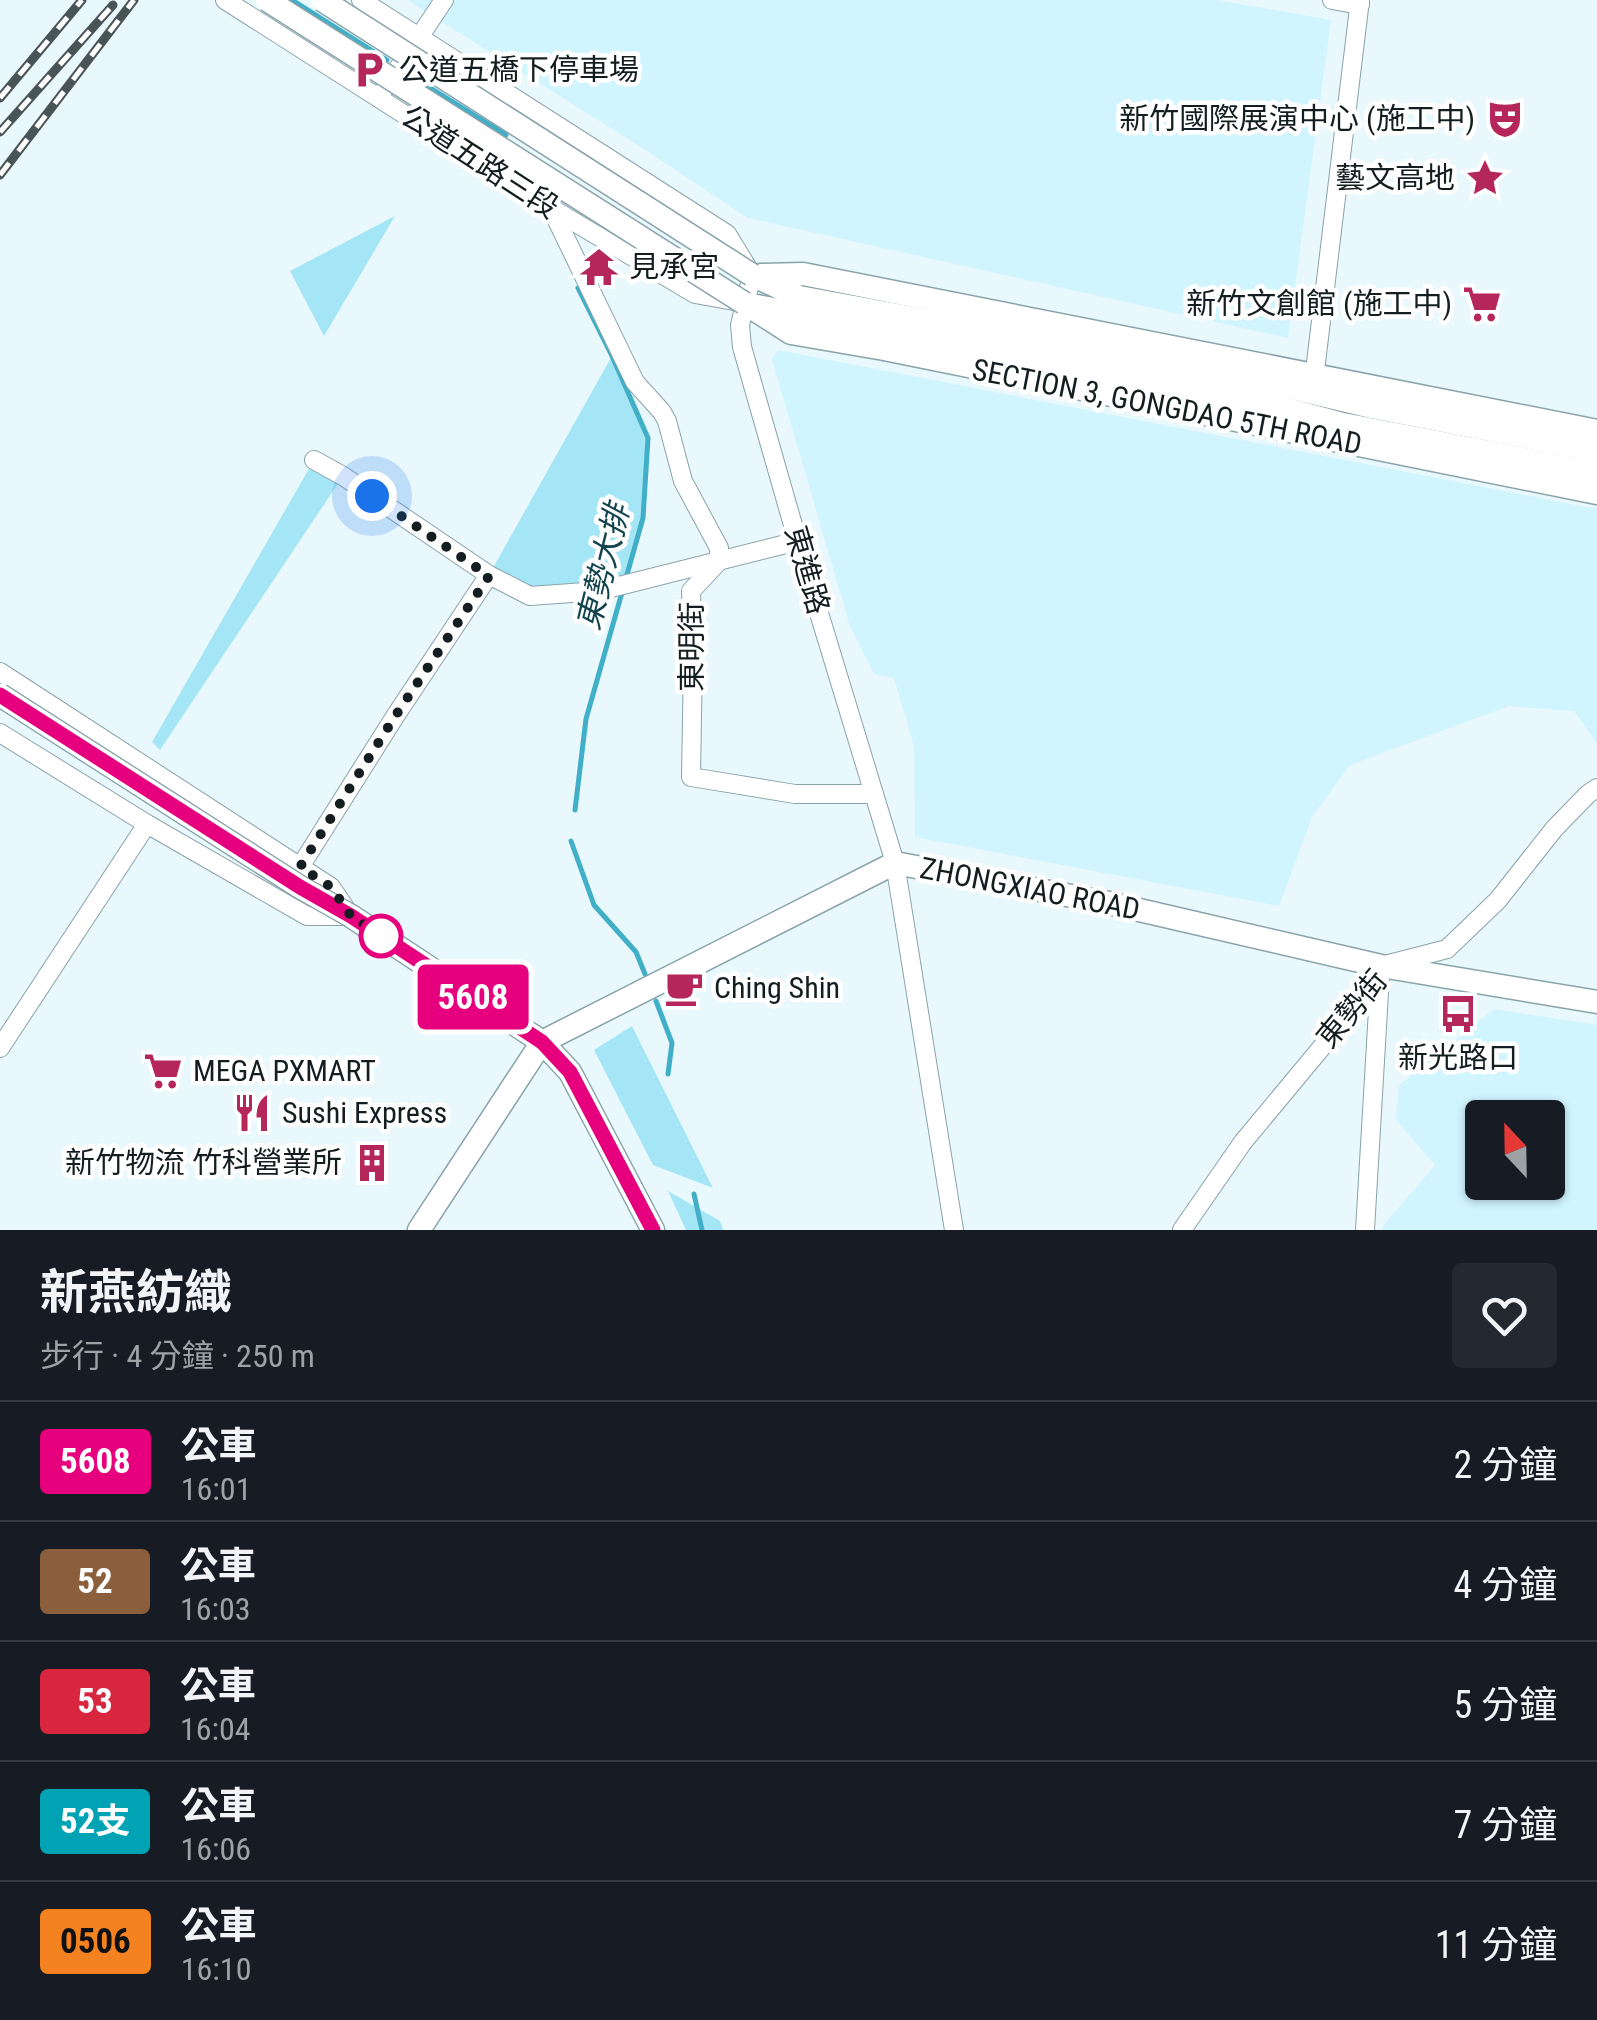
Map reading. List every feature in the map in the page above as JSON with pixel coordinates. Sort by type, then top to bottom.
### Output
[{"type":"street","name":"公道五路三段","points":[[225,0],[551,208],[695,294],[744,303]]},
{"type":"street","name":"SECTION 3, GONGDAO 5TH ROAD","points":[[266,0],[744,303],[1280,407],[1311,405],[1597,431]]},
{"type":"street","name":"SECTION 3, GONGDAO 5TH ROAD","points":[[322,0],[752,275],[799,296],[1072,346],[1597,473]]},
{"type":"street","points":[[361,0],[727,234],[752,275]]},
{"type":"street","points":[[380,97],[444,0]]},
{"type":"street","points":[[1311,405],[1360,3],[1332,0]]},
{"type":"street","name":"東明街","points":[[551,208],[636,382],[667,420],[683,481],[720,548],[719,561],[691,591],[692,777],[795,794],[874,794]]},
{"type":"street","name":"東進路","points":[[752,275],[740,325],[742,347],[895,863]]},
{"type":"street","name":"SECTION 3, GONGDAO 5TH ROAD","points":[[1311,405],[1597,451]]},
{"type":"street","name":"SECTION 3, GONGDAO 5TH ROAD","points":[[1311,405],[1597,494]]},
{"type":"street","points":[[314,460],[489,576],[530,596],[599,590],[798,541]]},
{"type":"street","points":[[300,867],[489,576]]},
{"type":"street","points":[[0,672],[331,887],[351,916]]},
{"type":"street","points":[[30,691],[1,734],[307,916],[351,916]]},
{"type":"street","points":[[0,695],[351,916],[542,1042],[570,1072],[653,1230]]},
{"type":"street","name":"東勢街","points":[[1182,1230],[1243,1142],[1366,994],[1381,966],[1446,949],[1498,900],[1554,829],[1597,788]]},
{"type":"street","points":[[0,1048],[147,824]]},
{"type":"street","points":[[895,863],[954,1230]]},
{"type":"street","name":"ZHONGXIAO ROAD","points":[[419,1230],[542,1042],[895,863],[1109,903],[1381,966],[1597,1002]]},
{"type":"street","points":[[1365,1230],[1381,966]]},
{"type":"shaded area","points":[[407,0],[1217,0],[1331,20],[1288,338],[748,218]]},
{"type":"shaded area","points":[[395,216],[324,336],[290,271]]},
{"type":"shaded area","points":[[778,350],[1597,509],[1597,743],[1574,711],[1509,706],[1350,765],[1312,817],[1279,906],[915,837],[914,746],[894,678],[874,674],[850,626],[772,359]]},
{"type":"shaded area","points":[[612,356],[648,438],[643,518],[624,584],[530,596],[489,575]]},
{"type":"shaded area","points":[[314,460],[343,476],[160,750],[152,742]]},
{"type":"shaded area","points":[[1494,1009],[1597,1025],[1597,1230],[1382,1230],[1435,1165],[1396,1120],[1399,1085]]},
{"type":"shaded area","points":[[632,1026],[713,1188],[653,1165],[594,1050]]},
{"type":"shaded area","points":[[668,1191],[720,1221],[723,1230],[686,1230]]},
{"type":"waterway","name":"東勢大排","points":[[292,0],[387,60]]},
{"type":"waterway","name":"東勢大排","points":[[409,75],[506,135]]},
{"type":"waterway","name":"東勢大排","points":[[578,288],[648,438],[643,518],[626,578]]},
{"type":"waterway","name":"東勢大排","points":[[575,810],[586,719],[623,589]]},
{"type":"waterway","name":"東勢大排","points":[[571,841],[594,905],[636,952],[645,974]]},
{"type":"waterway","name":"東勢大排","points":[[656,1001],[672,1043],[668,1074]]},
{"type":"waterway","name":"東勢大排","points":[[694,1194],[702,1230]]},
{"type":"railway","points":[[0,98],[82,0]]},
{"type":"railway","points":[[0,175],[134,0]]},
{"type":"railway","points":[[0,132],[113,5]]},
{"type":"bus line","name":"5608","points":[[0,695],[351,916],[542,1042],[570,1072],[653,1230]]},
{"type":"place","name":"公道五橋下停車場","points":[[369,70]]},
{"type":"place","name":"新竹國際展演中心 (施工中)","points":[[1505,119]]},
{"type":"place","name":"藝文高地","points":[[1485,178]]},
{"type":"place","name":"見承宮","points":[[599,267]]},
{"type":"place","name":"新竹文創館 (施工中)","points":[[1482,304]]},
{"type":"place","name":"Ching Shin","points":[[684,988]]},
{"type":"place","name":"新光路口","points":[[1458,1014]]},
{"type":"place","name":"MEGA PXMART","points":[[163,1071]]},
{"type":"place","name":"Sushi Express","points":[[252,1113]]},
{"type":"place","name":"新竹物流 竹科營業所","points":[[372,1163]]},
{"type":"route","points":[[372,496],[489,576],[300,867],[331,887],[351,916],[381,936]]}]
